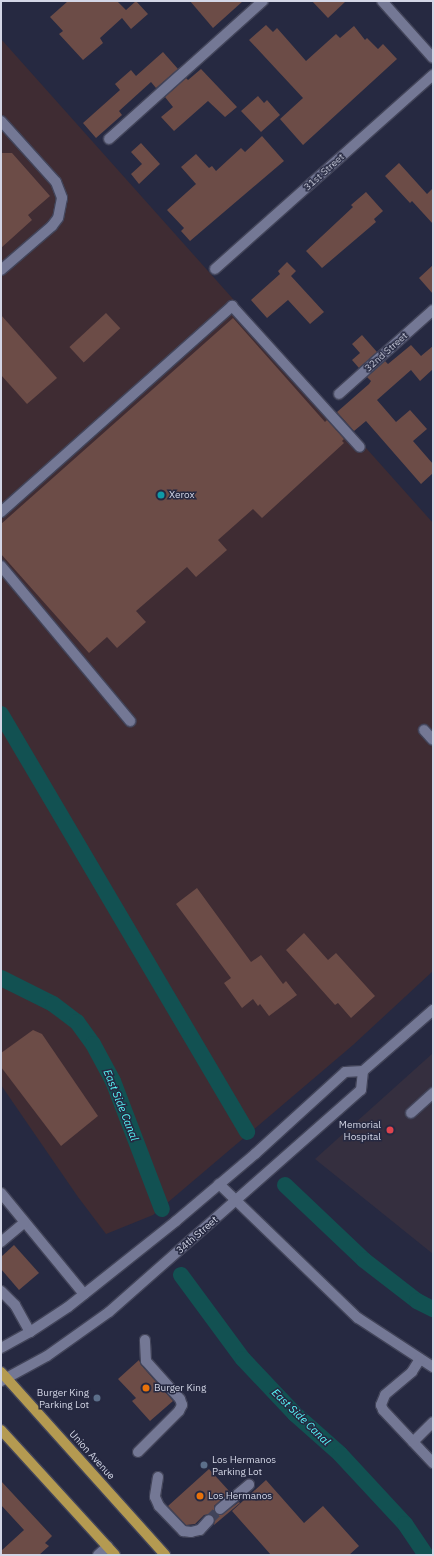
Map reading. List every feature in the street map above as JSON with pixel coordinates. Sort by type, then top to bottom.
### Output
[{"type":"main road","name":"Union Avenue","points":[[3,1377],[165,1555]]},
{"type":"main road","points":[[1,1430],[116,1555]]},
{"type":"street","points":[[109,139],[263,1]]},
{"type":"street","points":[[382,1],[433,58]]},
{"type":"street","name":"31st Street","points":[[215,269],[433,75]]},
{"type":"street","points":[[1,121],[56,182],[62,198],[58,218],[52,226],[1,270]]},
{"type":"street","points":[[1,512],[232,306],[360,447]]},
{"type":"street","name":"32nd Street","points":[[338,394],[433,310]]},
{"type":"street","points":[[1,566],[130,721]]},
{"type":"street","points":[[424,730],[433,740]]},
{"type":"street","points":[[1,1348],[30,1332],[84,1294],[219,1184],[345,1072],[363,1071],[433,1010]]},
{"type":"street","name":"34th Street","points":[[3,1377],[47,1356],[109,1312],[361,1090],[363,1071]]},
{"type":"street","points":[[411,1113],[433,1093]]},
{"type":"street","points":[[219,1184],[358,1318],[433,1367]]},
{"type":"street","points":[[1,1193],[24,1223],[84,1294]]},
{"type":"street","points":[[1,1242],[24,1223]]},
{"type":"street","points":[[1,1291],[15,1305],[30,1332]]},
{"type":"street","points":[[138,1452],[179,1411],[182,1405],[180,1399],[146,1361],[145,1340]]},
{"type":"street","points":[[420,1359],[412,1372],[385,1395],[382,1401],[383,1410],[433,1463]]},
{"type":"street","points":[[413,1442],[433,1422]]},
{"type":"street","points":[[158,1477],[155,1497],[159,1506],[183,1531],[191,1532],[200,1530],[209,1520]]},
{"type":"street","points":[[220,1509],[249,1486]]},
{"type":"street","points":[[98,1555],[108,1546]]},
{"type":"shaded area","points":[[1,39],[433,523],[433,971],[353,1045],[153,1215],[106,1234],[78,1197],[1,1085]]},
{"type":"shaded area","name":"Memorial Hospital","points":[[433,1053],[433,1254],[315,1159]]},
{"type":"building","points":[[68,1],[117,1],[126,10],[136,1],[148,14],[131,29],[122,18],[100,38],[103,43],[83,60],[59,34],[63,31],[50,17]]},
{"type":"building","points":[[190,1],[243,1],[213,28]]},
{"type":"building","points":[[312,1],[346,1],[328,18]]},
{"type":"building","points":[[266,25],[273,32],[277,28],[306,61],[336,34],[340,38],[354,26],[365,40],[367,38],[378,49],[383,44],[397,59],[303,145],[280,119],[303,98],[249,40]]},
{"type":"building","points":[[163,52],[178,69],[156,88],[151,82],[119,111],[122,115],[96,138],[83,123],[120,90],[115,84],[131,70],[136,76]]},
{"type":"building","points":[[201,69],[237,107],[225,117],[208,101],[174,131],[161,117],[173,107],[165,97],[186,78],[188,80]]},
{"type":"building","points":[[258,96],[264,103],[267,100],[280,115],[261,132],[241,111]]},
{"type":"building","points":[[262,136],[284,161],[190,241],[181,231],[184,228],[167,210],[196,184],[181,167],[196,154],[209,168],[212,166],[216,171],[241,148],[245,152]]},
{"type":"building","points":[[141,143],[160,164],[139,184],[131,174],[142,164],[131,152]]},
{"type":"building","points":[[1,153],[12,153],[50,196],[28,215],[32,220],[1,248]]},
{"type":"building","points":[[399,163],[427,194],[433,188],[433,224],[412,201],[410,203],[385,176]]},
{"type":"building","points":[[366,192],[383,211],[374,219],[376,222],[322,268],[306,251],[353,207],[351,205]]},
{"type":"building","points":[[287,262],[296,271],[291,276],[324,312],[310,324],[288,300],[267,318],[251,300],[280,274],[278,271]]},
{"type":"building","points":[[433,265],[433,294],[419,278]]},
{"type":"building","points":[[106,313],[120,328],[84,362],[69,347]]},
{"type":"building","points":[[1,315],[57,378],[27,404],[1,375]]},
{"type":"building","name":"Xerox","points":[[233,318],[325,422],[327,420],[344,439],[342,441],[344,443],[262,518],[253,509],[218,540],[227,550],[196,577],[187,567],[136,611],[146,622],[117,648],[107,637],[89,653],[1,554],[1,524]]},
{"type":"building","points":[[362,335],[377,352],[359,368],[352,360],[360,353],[352,344]]},
{"type":"building","points":[[411,345],[421,356],[433,346],[433,369],[420,381],[411,370],[377,400],[396,422],[410,410],[427,429],[413,441],[433,464],[433,473],[421,484],[366,421],[354,431],[337,412],[369,384],[371,381],[367,377],[385,361],[388,364]]},
{"type":"building","points":[[197,888],[251,962],[261,955],[283,984],[286,981],[297,995],[269,1016],[260,1004],[258,1006],[253,999],[242,1008],[224,983],[231,978],[176,904]]},
{"type":"building","points":[[304,933],[328,960],[336,953],[375,996],[351,1018],[338,1003],[335,1005],[286,950]]},
{"type":"building","points":[[33,1030],[42,1034],[98,1116],[61,1146],[1,1067],[1,1053]]},
{"type":"building","points":[[14,1245],[39,1273],[19,1290],[1,1269],[1,1257]]},
{"type":"building","name":"Burger King","points":[[139,1360],[141,1365],[173,1401],[150,1421],[132,1401],[136,1398],[118,1379]]},
{"type":"building","name":"Los Hermanos","points":[[209,1469],[230,1492],[214,1506],[215,1513],[221,1515],[239,1502],[240,1503],[214,1525],[215,1518],[210,1514],[204,1515],[195,1524],[186,1525],[168,1506]]},
{"type":"building","points":[[266,1480],[304,1523],[323,1506],[359,1546],[349,1555],[271,1555],[232,1511]]},
{"type":"building","points":[[1,1481],[52,1536],[45,1543],[49,1546],[39,1555],[1,1555],[1,1551],[24,1530],[1,1505]]},
{"type":"waterway","points":[[1,714],[247,1132]]},
{"type":"waterway","name":"East Side Canal","points":[[1,978],[53,1004],[77,1022],[93,1044],[113,1081],[162,1209]]},
{"type":"waterway","points":[[285,1185],[364,1260],[417,1301],[433,1309]]},
{"type":"waterway","name":"East Side Canal","points":[[181,1275],[243,1359],[295,1414],[340,1454],[405,1524],[426,1555]]},
{"type":"tunnel","points":[[209,1520],[220,1509]]},
{"type":"place","name":"Xerox","points":[[161,495]]},
{"type":"place","name":"Memorial Hospital","points":[[390,1130]]},
{"type":"place","name":"Burger King","points":[[146,1388]]},
{"type":"place","name":"Burger King Parking Lot","points":[[97,1398]]},
{"type":"place","name":"Los Hermanos Parking Lot","points":[[204,1465]]},
{"type":"place","name":"Los Hermanos","points":[[200,1496]]}]
